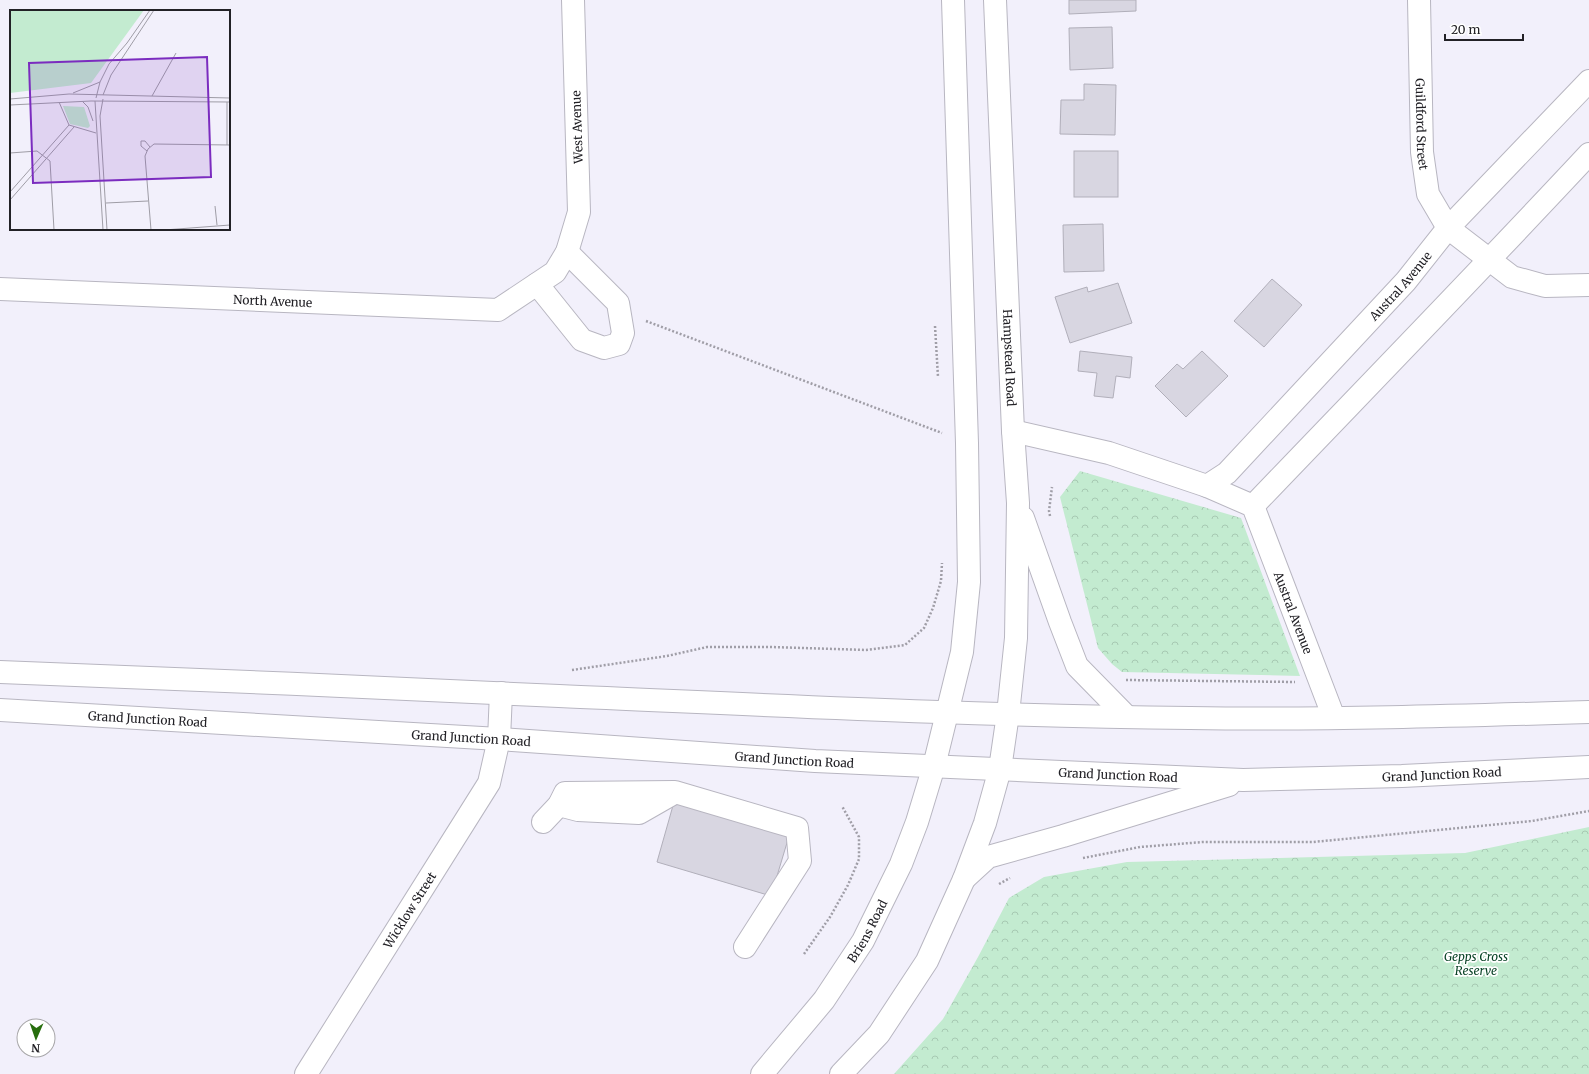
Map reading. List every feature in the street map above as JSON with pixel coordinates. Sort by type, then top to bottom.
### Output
[{"type":"main road","name":"West Avenue","points":[[555,272],[568,252],[579,212],[573,0]]},
{"type":"main road","points":[[947,712],[962,652],[969,582],[967,443],[953,0]]},
{"type":"main road","name":"Hampstead Road","points":[[995,0],[1013,431],[1018,503],[1016,638],[1008,714],[1000,769]]},
{"type":"main road","name":"Guildford Street","points":[[1419,0],[1422,152],[1428,194],[1454,232]]},
{"type":"main road","name":"Austral Avenue","points":[[1207,486],[1227,473],[1406,281],[1454,232],[1589,81]]},
{"type":"main road","points":[[1013,431],[1109,453],[1207,486],[1253,506],[1440,310],[1490,260],[1589,154]]},
{"type":"main road","points":[[1454,232],[1512,277],[1545,286],[1589,285]]},
{"type":"main road","points":[[537,284],[582,340],[604,348],[619,344],[623,333],[618,303],[568,252]]},
{"type":"main road","name":"North Avenue","points":[[0,289],[498,310],[555,272]]},
{"type":"main road","points":[[1018,503],[1077,666],[1127,717]]},
{"type":"main road","name":"Austral Avenue","points":[[1253,506],[1334,718]]},
{"type":"main road","points":[[0,672],[947,712],[1127,717],[1334,718],[1589,712]]},
{"type":"main road","name":"Wicklow Street","points":[[306,1074],[489,783],[499,739],[501,693]]},
{"type":"main road","name":"Grand Junction Road","points":[[0,710],[499,739],[815,761],[1243,780],[1402,776],[1589,767]]},
{"type":"main road","name":"Briens Road","points":[[762,1074],[824,1000],[863,941],[901,864],[917,822],[934,766],[947,712]]},
{"type":"main road","points":[[841,1074],[879,1034],[927,962],[964,879],[985,823],[1000,769]]},
{"type":"main road","points":[[964,879],[988,857],[1062,836],[1243,780]]},
{"type":"main road","points":[[543,822],[559,805],[565,793],[675,792],[797,828],[800,861],[745,947]]},
{"type":"path","points":[[618,303],[638,304],[642,320],[942,433]]},
{"type":"path","points":[[935,326],[938,379]]},
{"type":"path","points":[[941,425],[942,441]]},
{"type":"path","points":[[1051,518],[1049,511],[1052,487]]},
{"type":"path","points":[[566,671],[667,656],[707,648],[771,647],[866,650],[905,645],[924,628],[933,608],[941,581],[943,558]]},
{"type":"path","points":[[1122,680],[1300,682]]},
{"type":"path","points":[[804,954],[830,917],[848,885],[859,859],[859,837],[842,806]]},
{"type":"path","points":[[1075,859],[1140,847],[1203,842],[1313,842],[1532,821],[1589,811]]},
{"type":"path","points":[[998,884],[1010,877]]},
{"type":"green space","points":[[1080,471],[1241,518],[1300,676],[1122,672],[1112,664],[1098,648],[1060,497]]},
{"type":"green space","name":"Gepps Cross Reserve","points":[[1589,827],[1589,1074],[894,1074],[943,1019],[1009,898],[1044,877],[1127,862],[1465,853]]},
{"type":"building","points":[[1069,0],[1136,0],[1136,11],[1069,14]]},
{"type":"building","points":[[1112,27],[1113,68],[1070,70],[1069,28]]},
{"type":"building","points":[[1084,84],[1116,85],[1115,135],[1060,134],[1061,100],[1084,100]]},
{"type":"building","points":[[1074,151],[1118,151],[1118,197],[1074,197]]},
{"type":"building","points":[[1103,224],[1104,271],[1064,272],[1063,225]]},
{"type":"building","points":[[1272,279],[1302,305],[1264,347],[1234,321]]},
{"type":"building","points":[[1118,283],[1132,323],[1070,343],[1055,297],[1087,287],[1088,292]]},
{"type":"building","points":[[1080,351],[1132,357],[1130,378],[1116,376],[1113,398],[1094,396],[1097,373],[1078,371]]},
{"type":"building","points":[[1202,351],[1228,376],[1186,417],[1155,386],[1177,364],[1183,369]]},
{"type":"building","points":[[674,802],[789,836],[771,896],[657,862]]}]
